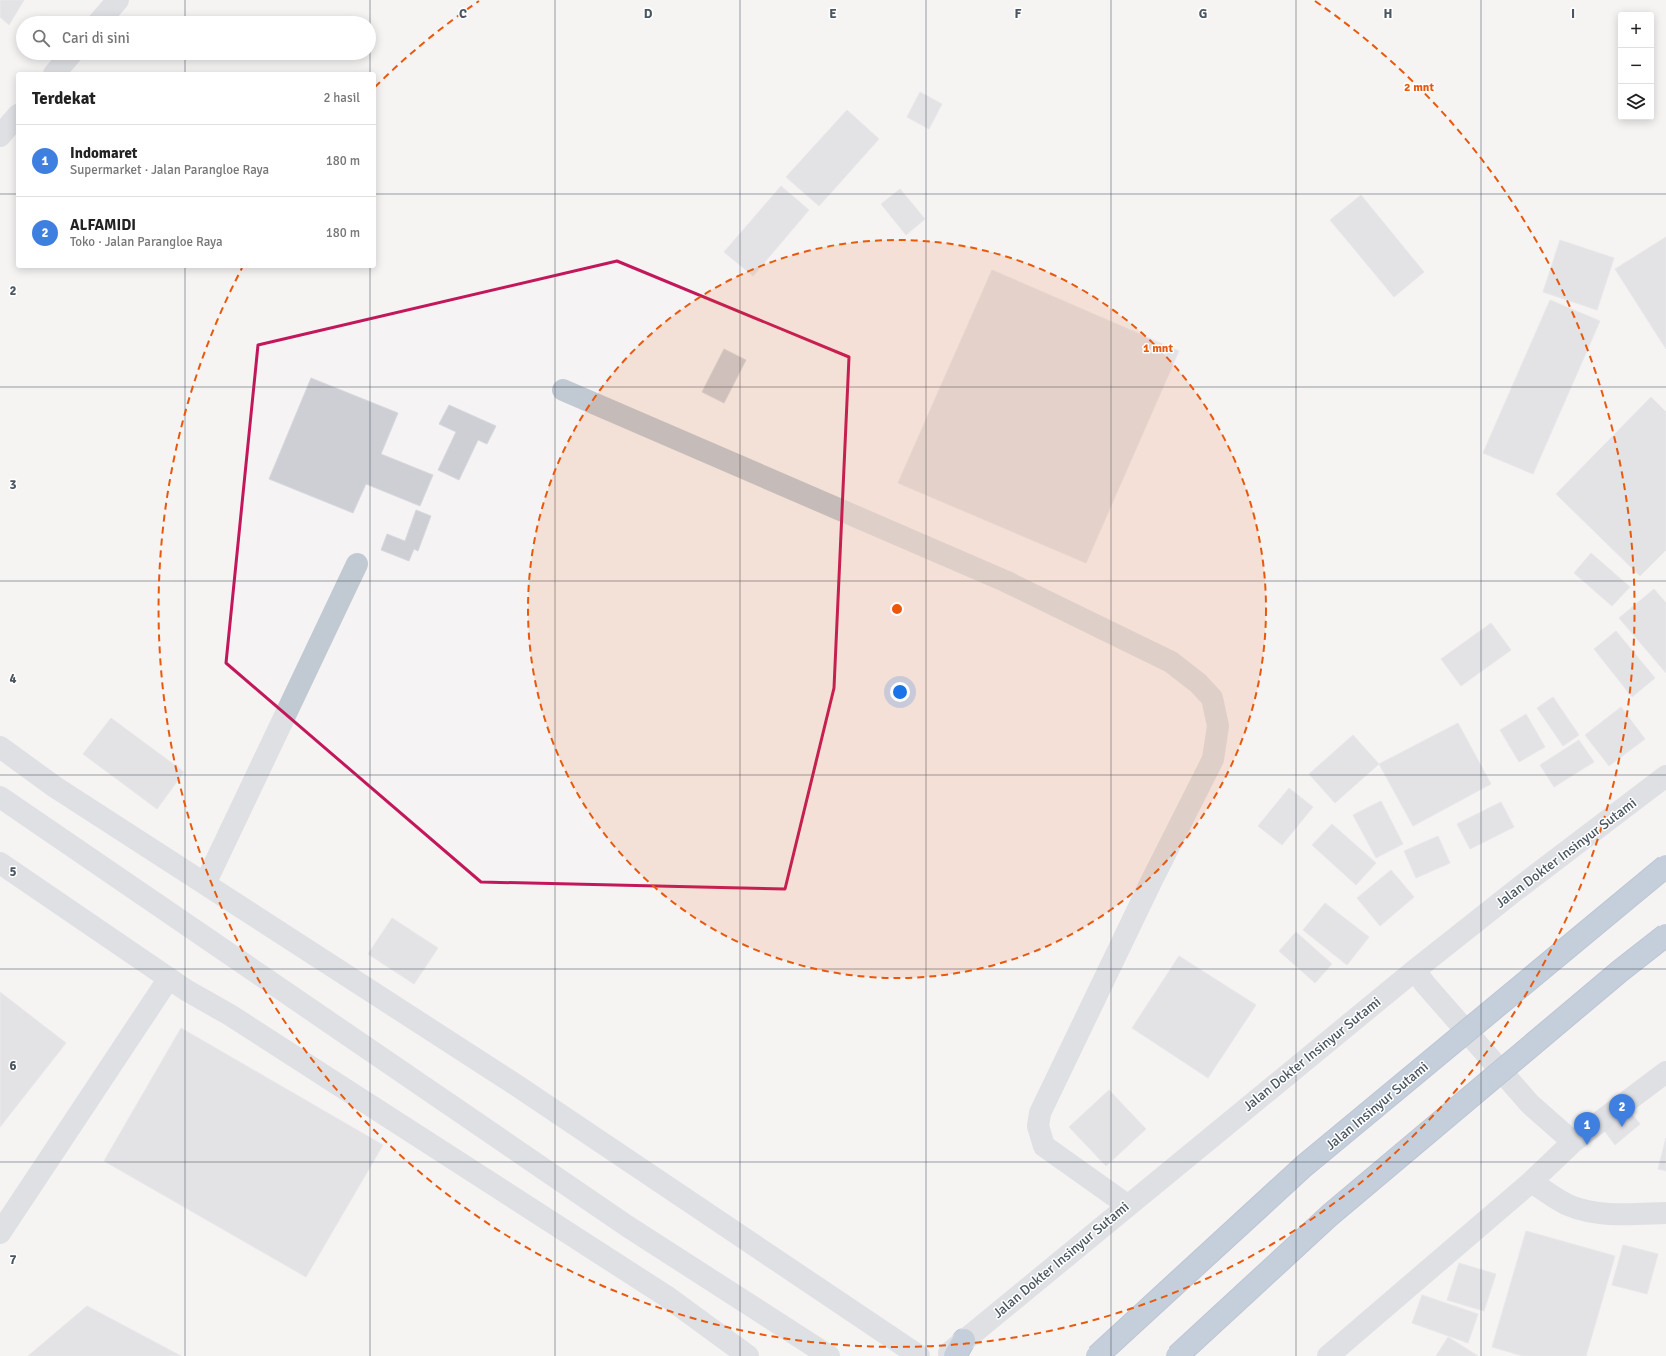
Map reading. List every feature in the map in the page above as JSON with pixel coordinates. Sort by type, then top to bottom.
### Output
[{"type":"highway","name":"Jalan Insinyur Sutami","points":[[1097,1356],[1304,1166],[1666,866]]},
{"type":"highway","points":[[1177,1356],[1330,1215],[1620,971],[1666,935]]},
{"type":"street","points":[[104,16],[118,0]]},
{"type":"street","points":[[56,72],[66,60]]},
{"type":"street","points":[[0,136],[16,117]]},
{"type":"street","points":[[563,390],[1005,581],[1171,662],[1198,683],[1212,698],[1218,726],[1213,759],[1151,882],[1040,1113],[1038,1126],[1044,1146],[1127,1205]]},
{"type":"street","points":[[206,884],[357,564]]},
{"type":"street","points":[[0,747],[55,787],[516,1086],[919,1356]]},
{"type":"street","name":"Jalan Dokter Insinyur Sutami","points":[[945,1356],[959,1348],[1127,1205],[1415,970],[1516,890],[1666,776]]},
{"type":"street","points":[[0,797],[627,1226],[829,1356]]},
{"type":"street","points":[[0,863],[169,978],[666,1296],[748,1356]]},
{"type":"street","points":[[1415,970],[1425,984],[1530,1104],[1573,1142]]},
{"type":"street","points":[[0,1233],[169,978]]},
{"type":"street","points":[[1328,1356],[1531,1182],[1573,1142],[1666,1072]]},
{"type":"street","points":[[1531,1182],[1567,1204],[1585,1211],[1630,1215],[1666,1213]]},
{"type":"highlighted area","points":[[617,261],[849,357],[834,688],[785,889],[481,882],[226,663],[258,345]]},
{"type":"building","points":[[0,0],[24,0],[9,25],[0,17]]},
{"type":"building","points":[[920,92],[942,104],[929,129],[907,117]]},
{"type":"building","points":[[847,110],[879,139],[819,206],[786,177]]},
{"type":"building","points":[[781,186],[809,210],[753,276],[724,252]]},
{"type":"building","points":[[900,189],[925,219],[906,235],[881,204]]},
{"type":"building","points":[[1361,195],[1424,272],[1394,297],[1330,220]]},
{"type":"building","points":[[1666,237],[1666,349],[1615,269]]},
{"type":"building","points":[[1560,240],[1614,258],[1597,310],[1543,292]]},
{"type":"building","points":[[992,270],[1179,351],[1086,563],[898,483]]},
{"type":"building","points":[[1550,300],[1600,321],[1533,474],[1483,453]]},
{"type":"building","points":[[724,349],[746,360],[724,403],[702,392]]},
{"type":"building","points":[[311,378],[398,413],[381,454],[433,475],[420,506],[366,484],[353,513],[269,479]]},
{"type":"building","points":[[1651,397],[1666,412],[1666,550],[1640,576],[1556,494]]},
{"type":"building","points":[[449,405],[496,426],[487,444],[478,440],[459,480],[438,470],[456,432],[439,424]]},
{"type":"building","points":[[416,510],[431,516],[418,551],[414,549],[409,561],[381,550],[387,534],[405,541]]},
{"type":"building","points":[[1591,553],[1630,587],[1612,606],[1574,573]]},
{"type":"building","points":[[1654,589],[1666,603],[1666,673],[1619,618]]},
{"type":"building","points":[[1491,623],[1511,650],[1461,686],[1441,659]]},
{"type":"building","points":[[1616,631],[1655,678],[1632,697],[1594,649]]},
{"type":"building","points":[[1553,697],[1579,735],[1563,746],[1537,708]]},
{"type":"building","points":[[1621,707],[1645,739],[1609,766],[1585,735]]},
{"type":"building","points":[[1526,714],[1545,747],[1519,762],[1500,730]]},
{"type":"building","points":[[111,718],[184,772],[157,809],[83,754]]},
{"type":"building","points":[[1458,723],[1491,784],[1413,826],[1379,764]]},
{"type":"building","points":[[1353,735],[1379,764],[1335,803],[1309,774]]},
{"type":"building","points":[[1579,740],[1594,762],[1554,787],[1540,765]]},
{"type":"building","points":[[1289,788],[1313,807],[1282,845],[1258,826]]},
{"type":"building","points":[[1381,801],[1403,844],[1376,858],[1353,815]]},
{"type":"building","points":[[1501,802],[1514,827],[1470,849],[1457,824]]},
{"type":"building","points":[[1332,824],[1376,863],[1356,885],[1312,845]]},
{"type":"building","points":[[1438,836],[1450,863],[1416,878],[1404,851]]},
{"type":"building","points":[[1391,870],[1414,897],[1380,926],[1357,898]]},
{"type":"building","points":[[1325,903],[1369,937],[1347,965],[1303,930]]},
{"type":"building","points":[[392,918],[438,948],[414,984],[368,954]]},
{"type":"building","points":[[1296,932],[1332,964],[1315,983],[1279,951]]},
{"type":"building","points":[[1179,956],[1256,1005],[1208,1078],[1132,1028]]},
{"type":"building","points":[[0,992],[66,1043],[0,1127]]},
{"type":"building","points":[[181,1028],[383,1145],[306,1277],[104,1161]]},
{"type":"building","points":[[1109,1090],[1146,1129],[1106,1166],[1069,1127]]},
{"type":"building","points":[[1628,1109],[1640,1124],[1615,1145],[1603,1129]]},
{"type":"building","points":[[1666,1138],[1666,1171],[1658,1169]]},
{"type":"building","points":[[1526,1231],[1615,1256],[1586,1356],[1523,1356],[1492,1347]]},
{"type":"building","points":[[1623,1245],[1658,1254],[1647,1294],[1612,1285]]},
{"type":"building","points":[[1459,1263],[1496,1274],[1484,1311],[1447,1300]]},
{"type":"building","points":[[1422,1295],[1478,1314],[1468,1343],[1412,1323]]},
{"type":"building","points":[[87,1306],[181,1356],[28,1356]]},
{"type":"building","points":[[1448,1337],[1478,1356],[1436,1356]]},
{"type":"place","name":"ALFAMIDI","points":[[1622,1127]]},
{"type":"place","name":"Indomaret","points":[[1587,1145]]}]
